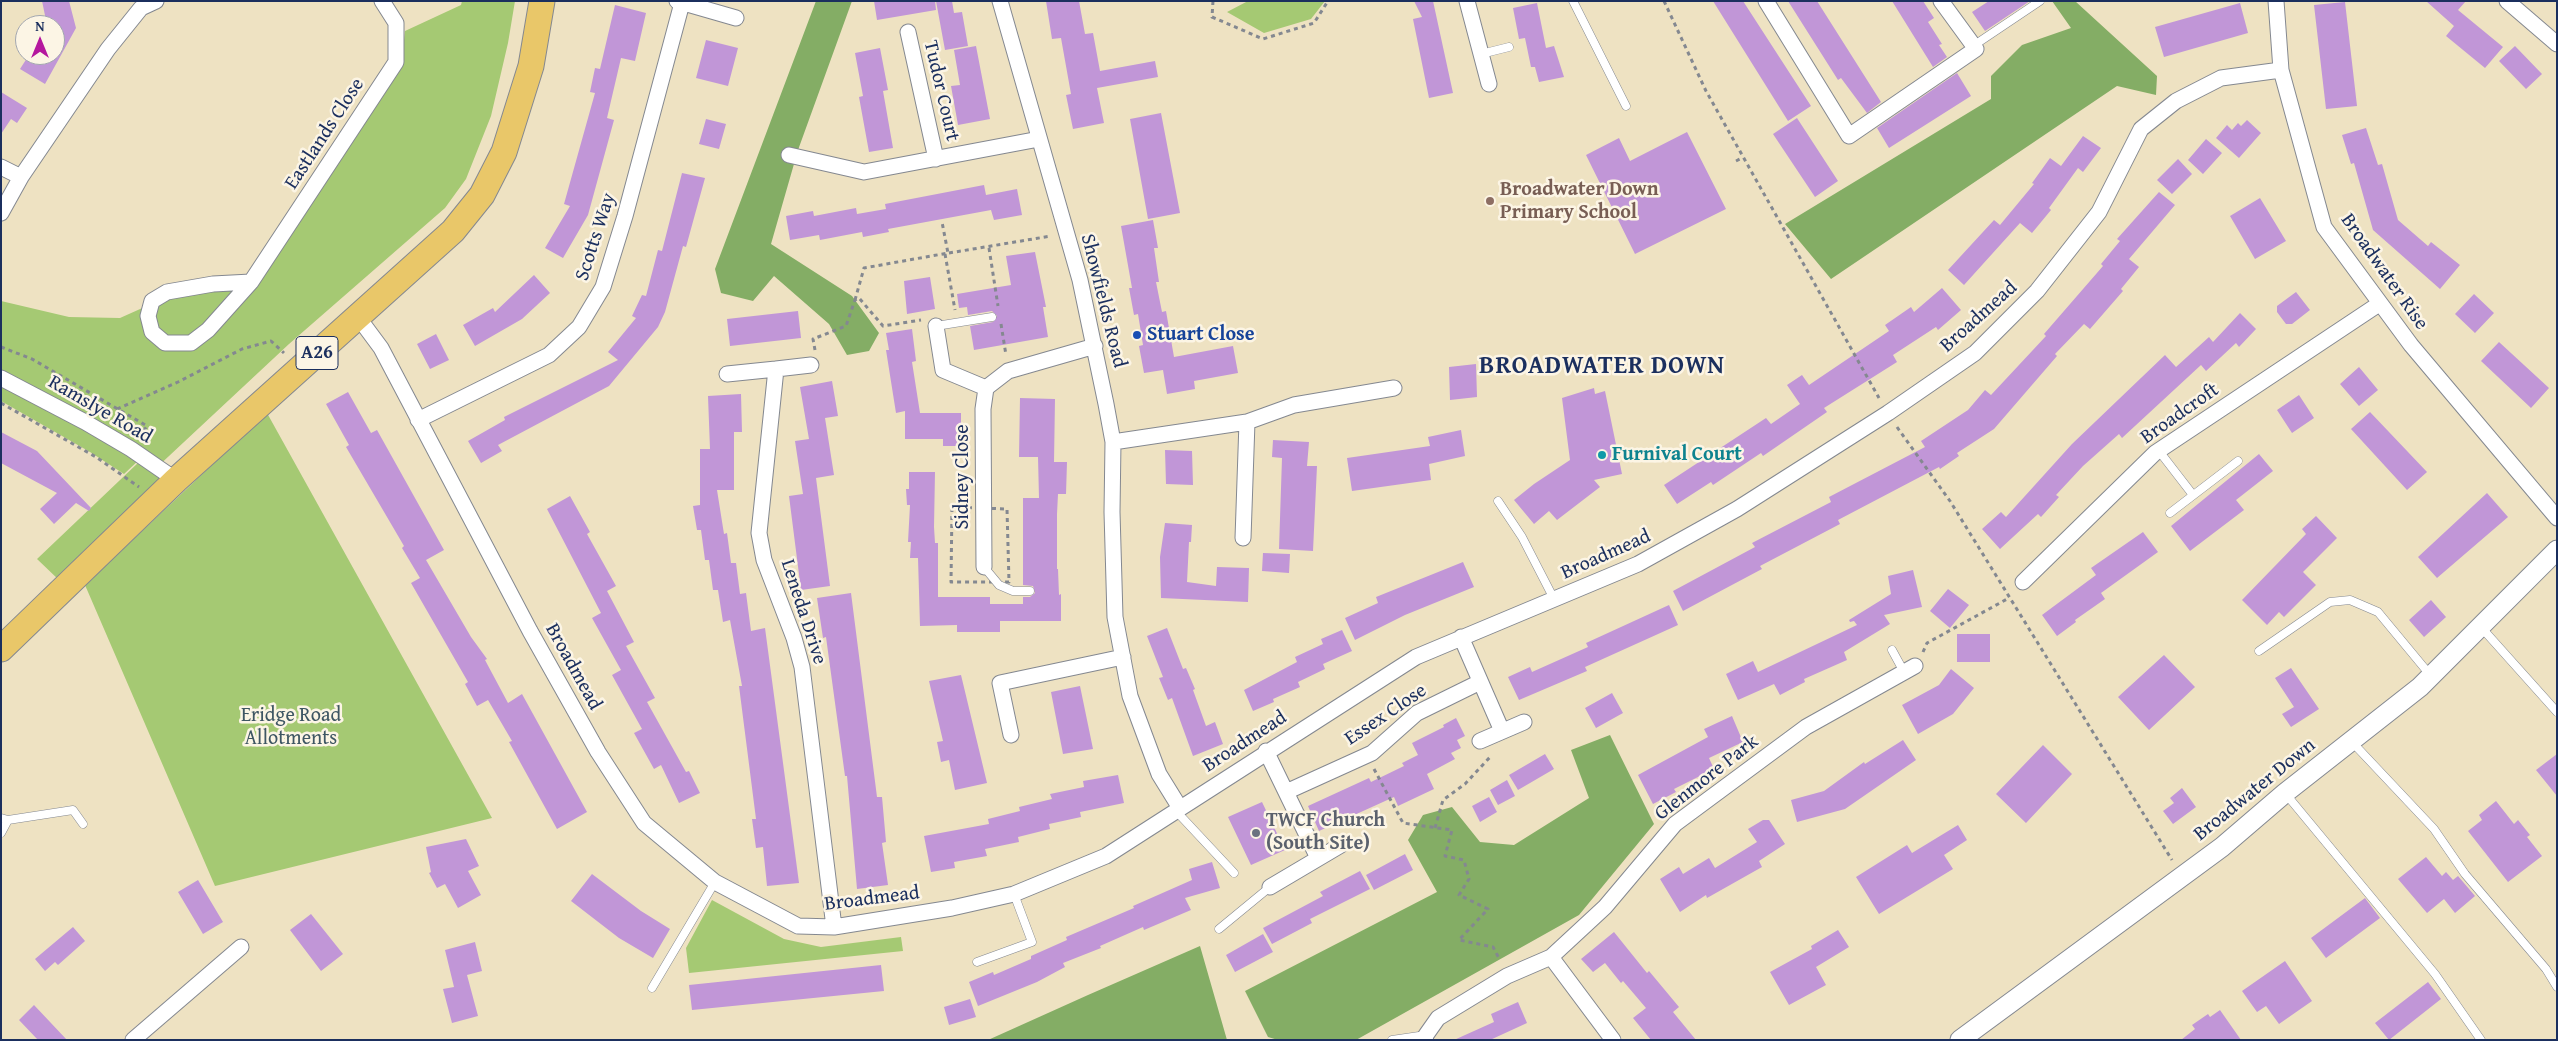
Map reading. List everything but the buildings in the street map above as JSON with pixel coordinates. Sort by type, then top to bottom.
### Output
[{"type":"highway","name":"A26","points":[[1,649],[176,480],[453,231],[482,195],[504,152],[528,74],[542,1]]},
{"type":"street","points":[[1,213],[21,177],[138,5],[156,1]]},
{"type":"street","name":"Eastlands Close","points":[[251,282],[213,284],[167,292],[152,301],[148,316],[152,332],[165,343],[191,343],[208,330],[251,282],[396,62],[396,23],[382,1]]},
{"type":"street","name":"Showfields Road","points":[[1000,1],[1066,233],[1095,346],[1113,442],[1112,512],[1115,617],[1130,696],[1159,774],[1178,810]]},
{"type":"street","points":[[1467,1],[1489,84]]},
{"type":"street","points":[[1766,1],[1849,136],[1976,49],[1941,1]]},
{"type":"street","name":"Broadwater Rise","points":[[2276,1],[2281,70],[2324,227],[2411,345],[2557,518]]},
{"type":"street","points":[[2507,1],[2557,44]]},
{"type":"street","name":"Scotts Way","points":[[418,420],[549,355],[579,327],[603,287],[625,216],[679,2],[736,18]]},
{"type":"street","name":"Tudor Court","points":[[908,32],[936,159]]},
{"type":"street","name":"Broadmead","points":[[358,318],[380,348],[530,631],[598,752],[644,823],[715,882],[798,926],[834,927],[952,908],[1014,894],[1106,856],[1266,751],[1416,657],[1638,564],[1673,547],[1746,504],[1888,414],[1975,353],[2037,291],[2099,212],[2141,129],[2176,102],[2221,78],[2281,70]]},
{"type":"street","name":"Tudor Court","points":[[788,155],[864,172],[1039,139]]},
{"type":"street","points":[[1,167],[21,177]]},
{"type":"street","name":"Broadcroft","points":[[2023,582],[2159,451],[2379,304]]},
{"type":"street","points":[[936,326],[943,370],[986,388],[1008,371],[1095,346]]},
{"type":"street","points":[[727,374],[811,365]]},
{"type":"street","name":"Leneda Drive","points":[[776,369],[759,533],[764,560],[794,638],[802,667],[834,927]]},
{"type":"street","name":"Ramslye Road","points":[[1,378],[131,449],[176,480]]},
{"type":"street","name":"Sidney Close","points":[[984,567],[983,409],[986,388]]},
{"type":"street","points":[[1113,442],[1247,422],[1294,405],[1394,388]]},
{"type":"street","points":[[1243,538],[1247,422]]},
{"type":"street","name":"Broadwater Down","points":[[1960,1040],[2222,847],[2285,793],[2352,742],[2431,676],[2557,550]]},
{"type":"street","points":[[1461,637],[1502,731]]},
{"type":"street","points":[[1011,735],[1000,683],[1123,657]]},
{"type":"street","name":"Glenmore Park","points":[[1425,1038],[1438,1018],[1507,976],[1551,957],[1605,907],[1675,824],[1806,728],[1910,669]]},
{"type":"street","name":"Essex Close","points":[[1286,792],[1366,755],[1378,748],[1417,713],[1480,682]]},
{"type":"street","points":[[1480,741],[1524,722]]},
{"type":"street","points":[[1266,751],[1318,858]]},
{"type":"street","points":[[1270,887],[1341,845]]},
{"type":"street","points":[[133,1040],[241,947]]},
{"type":"street","points":[[1551,957],[1608,1038]]},
{"type":"lane","points":[[1574,1],[1626,106]]},
{"type":"lane","points":[[1973,46],[2040,1]]},
{"type":"lane","points":[[1481,54],[1509,47]]},
{"type":"lane","points":[[936,326],[992,317]]},
{"type":"lane","points":[[2159,451],[2193,495]]},
{"type":"lane","points":[[2170,513],[2238,461]]},
{"type":"lane","points":[[1498,501],[1522,537],[1554,599]]},
{"type":"lane","points":[[984,567],[999,585],[1013,591],[1030,591]]},
{"type":"lane","points":[[2259,651],[2330,602],[2350,600],[2378,612],[2431,676]]},
{"type":"lane","points":[[2480,626],[2557,712]]},
{"type":"lane","points":[[1892,650],[1910,669]]},
{"type":"lane","points":[[2352,742],[2434,829],[2465,874],[2546,969],[2557,988]]},
{"type":"lane","points":[[2285,793],[2435,974],[2481,1040]]},
{"type":"lane","points":[[1,834],[4,819],[73,810],[83,824]]},
{"type":"lane","points":[[1178,810],[1234,873]]},
{"type":"lane","points":[[652,988],[715,882]]},
{"type":"lane","points":[[1219,929],[1270,887]]},
{"type":"lane","points":[[978,962],[1032,942],[1014,894]]},
{"type":"lane","points":[[1392,1040],[1425,1038]]},
{"type":"path","points":[[1213,1],[1212,17],[1263,39],[1314,23],[1328,1]]},
{"type":"path","points":[[1664,1],[1706,91],[1742,158],[1888,414],[1950,501],[2182,876]]},
{"type":"path","points":[[1736,161],[1742,158]]},
{"type":"path","points":[[942,222],[957,323]]},
{"type":"path","points":[[811,365],[815,350],[813,339],[846,326],[864,268],[1066,233]]},
{"type":"path","points":[[855,300],[859,298],[883,326],[930,318],[936,326]]},
{"type":"path","points":[[117,409],[178,382],[242,350],[271,341],[300,367]]},
{"type":"path","points":[[1,347],[32,359],[147,426],[131,449]]},
{"type":"path","points":[[1,403],[96,457],[156,499]]},
{"type":"path","points":[[1910,669],[1928,642],[2009,598],[2023,582]]},
{"type":"path","points":[[1435,828],[1443,800],[1465,784],[1491,756],[1502,731]]},
{"type":"path","points":[[1366,755],[1403,823],[1452,830],[1445,856],[1464,860],[1468,879],[1459,895],[1488,910],[1459,940],[1493,947],[1507,976]]},
{"type":"green space","points":[[462,1],[515,1],[508,43],[491,116],[466,179],[445,208],[289,344],[154,470],[140,459],[124,474],[90,452],[1,401],[1,301],[69,317],[120,318],[158,301],[247,284],[403,49],[405,31],[461,5]]},
{"type":"green space","points":[[816,1],[852,1],[798,150],[771,244],[852,296],[879,333],[869,351],[847,355],[829,324],[774,276],[753,301],[721,293],[715,269]]},
{"type":"green space","points":[[1248,1],[1325,1],[1311,19],[1264,33],[1227,12]]},
{"type":"green space","points":[[2052,1],[2075,1],[2157,76],[2156,95],[2117,86],[1831,279],[1785,224],[1991,99],[1991,76],[2022,45],[2071,28]]},
{"type":"green space","name":"Eridge Road Allotments","points":[[267,413],[492,818],[215,886],[85,585]]},
{"type":"green space","points":[[140,461],[165,480],[60,581],[37,559]]},
{"type":"green space","points":[[1610,735],[1654,824],[1579,915],[1356,1040],[1278,1040],[1268,1037],[1245,991],[1437,892],[1408,840],[1423,815],[1452,807],[1480,842],[1514,845],[1589,798],[1571,750]]},
{"type":"green space","points":[[712,900],[784,939],[821,947],[901,937],[903,951],[689,973],[686,948]]},
{"type":"green space","points":[[1200,946],[1227,1040],[988,1040],[1088,995]]},
{"type":"place","name":"Broadwater Down Primary School","points":[[1490,201]]},
{"type":"place","name":"Stuart Close","points":[[1137,335]]},
{"type":"place","name":"Furnival Court","points":[[1602,455]]},
{"type":"place","name":"TWCF Church (South Site)","points":[[1256,833]]},
{"type":"district","name":"BROADWATER DOWN","points":[[1602,367]]}]
